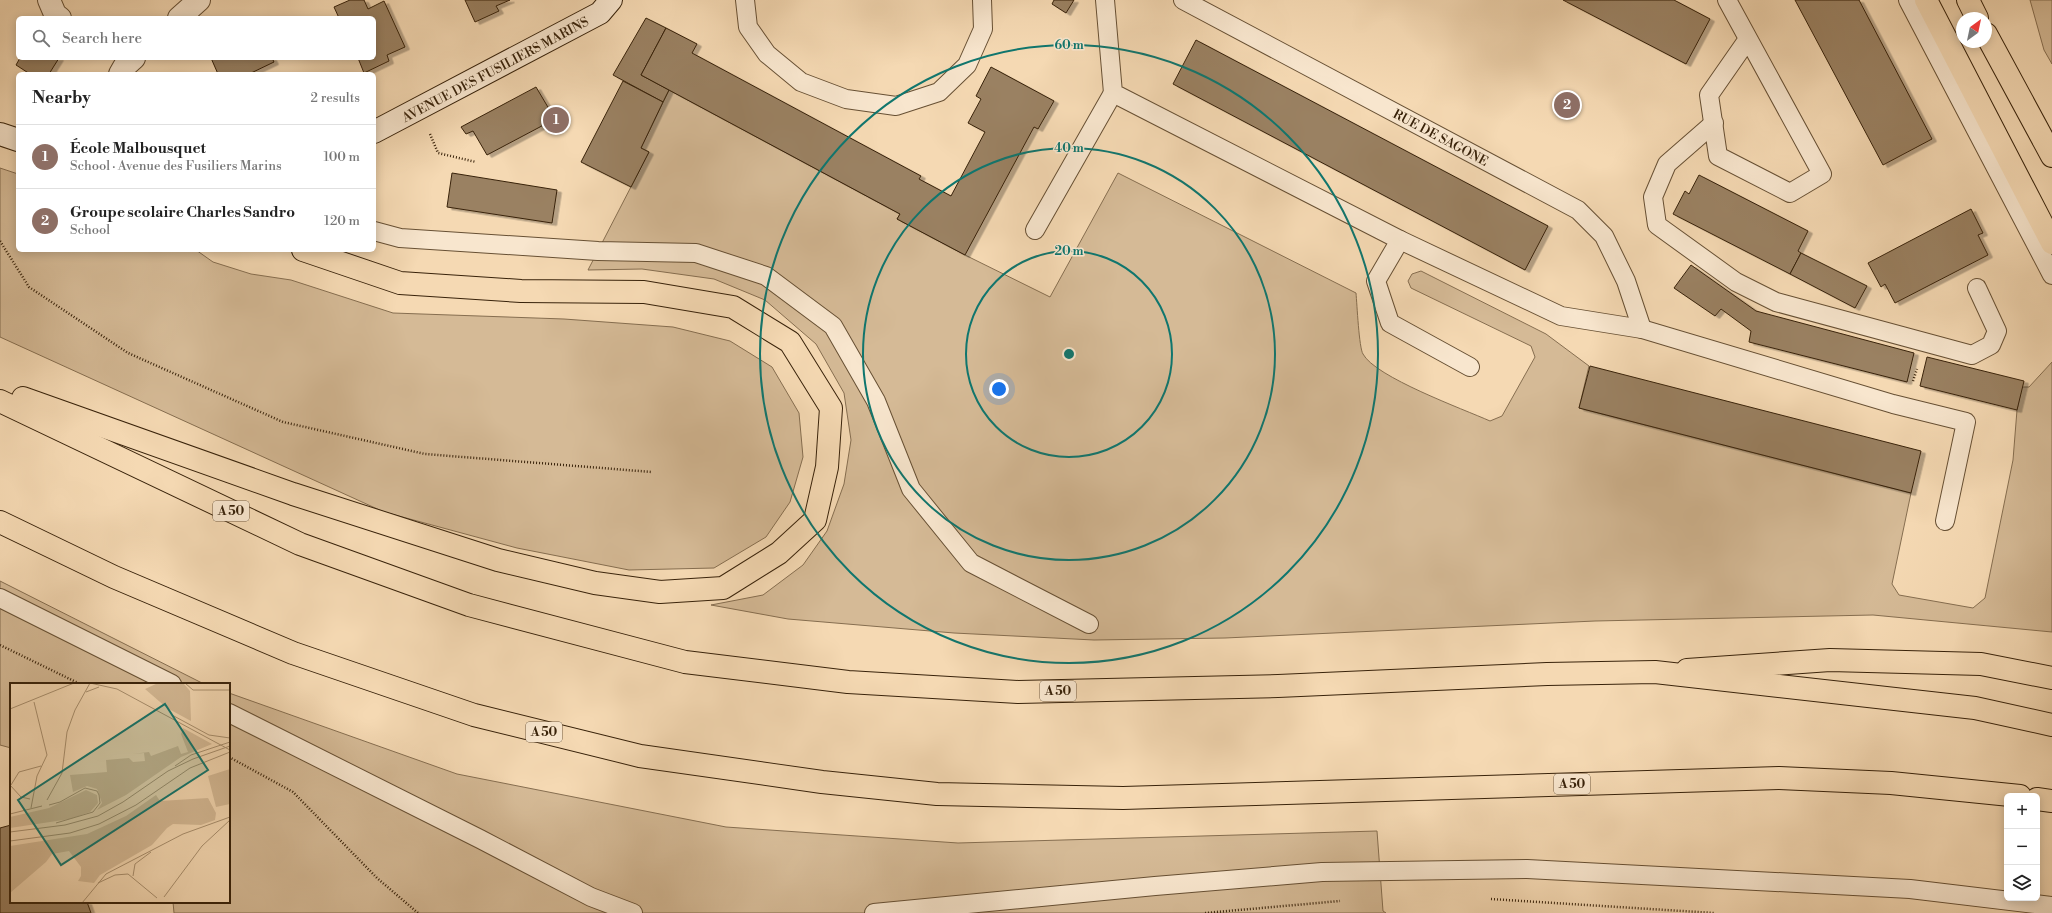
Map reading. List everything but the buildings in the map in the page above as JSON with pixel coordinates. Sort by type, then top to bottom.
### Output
[{"type":"main road","points":[[1926,0],[1952,65],[2052,243]]},
{"type":"main road","points":[[1968,0],[1974,12]]},
{"type":"main road","points":[[1992,45],[2052,156]]},
{"type":"main road","points":[[0,390],[293,494],[498,560],[595,583],[660,592],[723,588],[780,554],[814,520],[827,467],[831,408],[790,342],[733,307],[644,292],[521,291],[400,283],[309,252]]},
{"type":"main road","name":"A 50","points":[[0,401],[300,544],[469,606],[685,662],[848,682],[1018,692],[1278,686],[1547,674],[1656,672],[1975,708],[2052,725]]},
{"type":"main road","name":"A 50","points":[[0,522],[114,577],[293,653],[474,715],[640,756],[822,782],[937,794],[1123,798],[1779,778],[1891,783],[2004,794]]},
{"type":"main road","points":[[1656,672],[1830,660],[1981,664],[2052,678]]},
{"type":"main road","points":[[2040,799],[2052,801]]},
{"type":"street","points":[[49,0],[55,14],[58,16]]},
{"type":"street","points":[[181,16],[198,0]]},
{"type":"street","name":"AVENUE DES FUSILIERS MARINS","points":[[376,131],[600,13],[611,0]]},
{"type":"street","points":[[0,134],[16,139]]},
{"type":"lane","points":[[745,0],[748,27],[767,54],[801,82],[846,99],[896,106],[939,92],[967,65],[983,30],[982,0]]},
{"type":"lane","points":[[1036,230],[1113,93],[1105,0]]},
{"type":"lane","name":"RUE DE SAGONE","points":[[1183,0],[1578,210],[1604,236],[1626,281],[1642,328]]},
{"type":"lane","points":[[1727,0],[1822,174],[1790,193],[1718,156],[1709,95],[1748,39]]},
{"type":"lane","points":[[1908,0],[1952,65],[2052,275]]},
{"type":"lane","points":[[1113,93],[1400,240],[1561,316],[1642,328],[1906,407],[1966,422],[1945,521]]},
{"type":"lane","points":[[1714,123],[1667,164],[1653,197],[1657,225],[1736,282],[1776,302],[1972,354],[1991,345],[1997,331],[1977,288]]},
{"type":"lane","points":[[376,232],[400,238],[598,251],[696,253],[766,276],[833,326],[876,401],[911,490],[971,563],[1090,624]]},
{"type":"lane","points":[[1400,240],[1376,281],[1390,323],[1470,366]]},
{"type":"lane","points":[[0,598],[170,683]]},
{"type":"lane","points":[[230,714],[480,839],[591,897],[633,913]]},
{"type":"lane","points":[[874,913],[1162,885],[1322,872],[1527,869],[1910,889],[2052,906]]},
{"type":"path","points":[[419,108],[438,153],[476,162]]},
{"type":"path","points":[[0,241],[29,288],[128,354],[283,422],[425,454],[652,472]]},
{"type":"path","points":[[1906,407],[1924,342]]},
{"type":"path","points":[[0,645],[78,683]]},
{"type":"path","points":[[230,758],[293,792],[377,878],[418,913]]},
{"type":"path","points":[[1485,898],[1714,913]]},
{"type":"path","points":[[1205,913],[1344,901]]},
{"type":"shaded area","points":[[2030,0],[2052,0],[2052,64],[2044,50]]},
{"type":"shaded area","points":[[669,90],[900,214],[897,219],[1050,297],[1118,173],[1356,293],[1359,335],[1363,354],[1371,363],[1384,372],[1421,392],[1490,421],[1502,416],[1535,357],[1531,346],[1411,288],[1408,281],[1412,274],[1421,271],[1546,334],[1589,366],[1579,408],[1911,493],[1892,584],[1899,595],[1973,608],[1985,598],[2013,460],[2017,410],[2022,387],[2029,387],[2052,362],[2052,632],[1873,615],[1595,621],[1225,638],[1094,640],[954,633],[788,619],[711,605],[763,595],[803,565],[827,531],[844,484],[851,440],[844,393],[816,344],[765,300],[714,279],[642,269],[588,270],[649,152],[641,148]]},
{"type":"shaded area","points":[[0,168],[16,173],[16,252],[199,252],[213,262],[251,274],[291,280],[393,313],[564,319],[673,327],[730,341],[772,367],[799,413],[803,457],[790,502],[766,537],[714,568],[629,570],[517,548],[384,512],[0,337]]},
{"type":"shaded area","points":[[0,581],[202,683],[10,683],[10,748],[0,745]]},
{"type":"shaded area","points":[[230,693],[457,774],[726,827],[958,843],[1377,831],[1383,911],[1386,913],[174,913],[173,903],[230,903]]},
{"type":"place","name":"Groupe scolaire Charles Sandro","points":[[1567,105]]},
{"type":"place","name":"École Malbousquet","points":[[556,120]]}]
